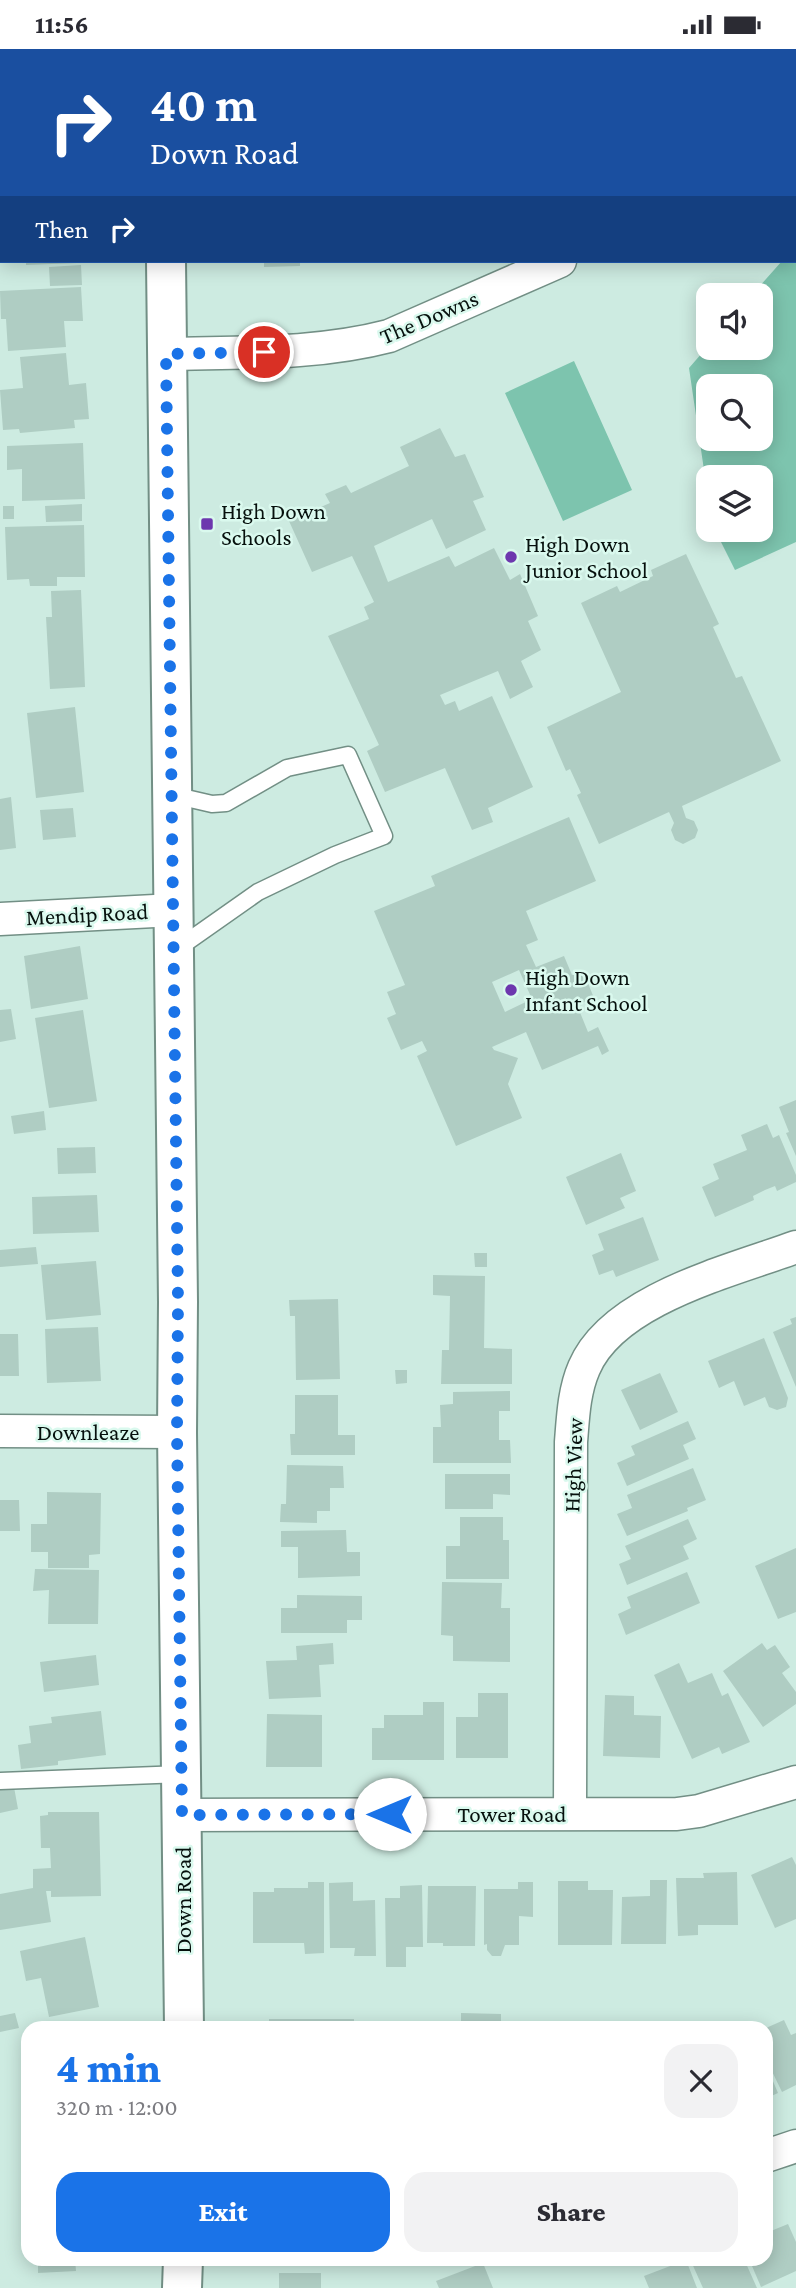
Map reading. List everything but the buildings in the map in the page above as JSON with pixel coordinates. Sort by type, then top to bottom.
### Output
[{"type":"street","name":"Down Road","points":[[166,263],[184,2021]]},
{"type":"street","name":"The Downs","points":[[166,354],[289,351],[363,343],[399,332],[555,263]]},
{"type":"street","name":"Mendip Road","points":[[0,919],[174,909]]},
{"type":"street","name":"High View","points":[[570,1814],[571,1442],[576,1398],[584,1367],[604,1338],[637,1310],[687,1287],[796,1247]]},
{"type":"street","name":"Downleaze","points":[[0,1431],[177,1432]]},
{"type":"street","name":"Tower Road","points":[[182,1815],[655,1815],[687,1813],[796,1782]]},
{"type":"street","points":[[773,2154],[796,2146]]},
{"type":"lane","points":[[173,796],[212,804],[226,803],[287,768],[348,755],[383,836],[335,855],[258,892],[174,951]]},
{"type":"lane","points":[[0,1781],[182,1774]]},
{"type":"green space","points":[[780,263],[796,263],[796,542],[735,570],[721,542],[773,542],[773,465],[703,465],[701,451],[773,451],[773,374],[696,374],[696,416],[689,368],[696,360],[773,360],[773,283],[763,283]]},
{"type":"green space","points":[[574,361],[632,490],[563,521],[505,393]]},
{"type":"place","name":"High Down Schools","points":[[207,524]]},
{"type":"place","name":"High Down Junior School","points":[[511,557]]},
{"type":"place","name":"High Down Infant School","points":[[511,990]]},
{"type":"route","points":[[264,352],[166,354],[182,1815],[390,1814]]}]
